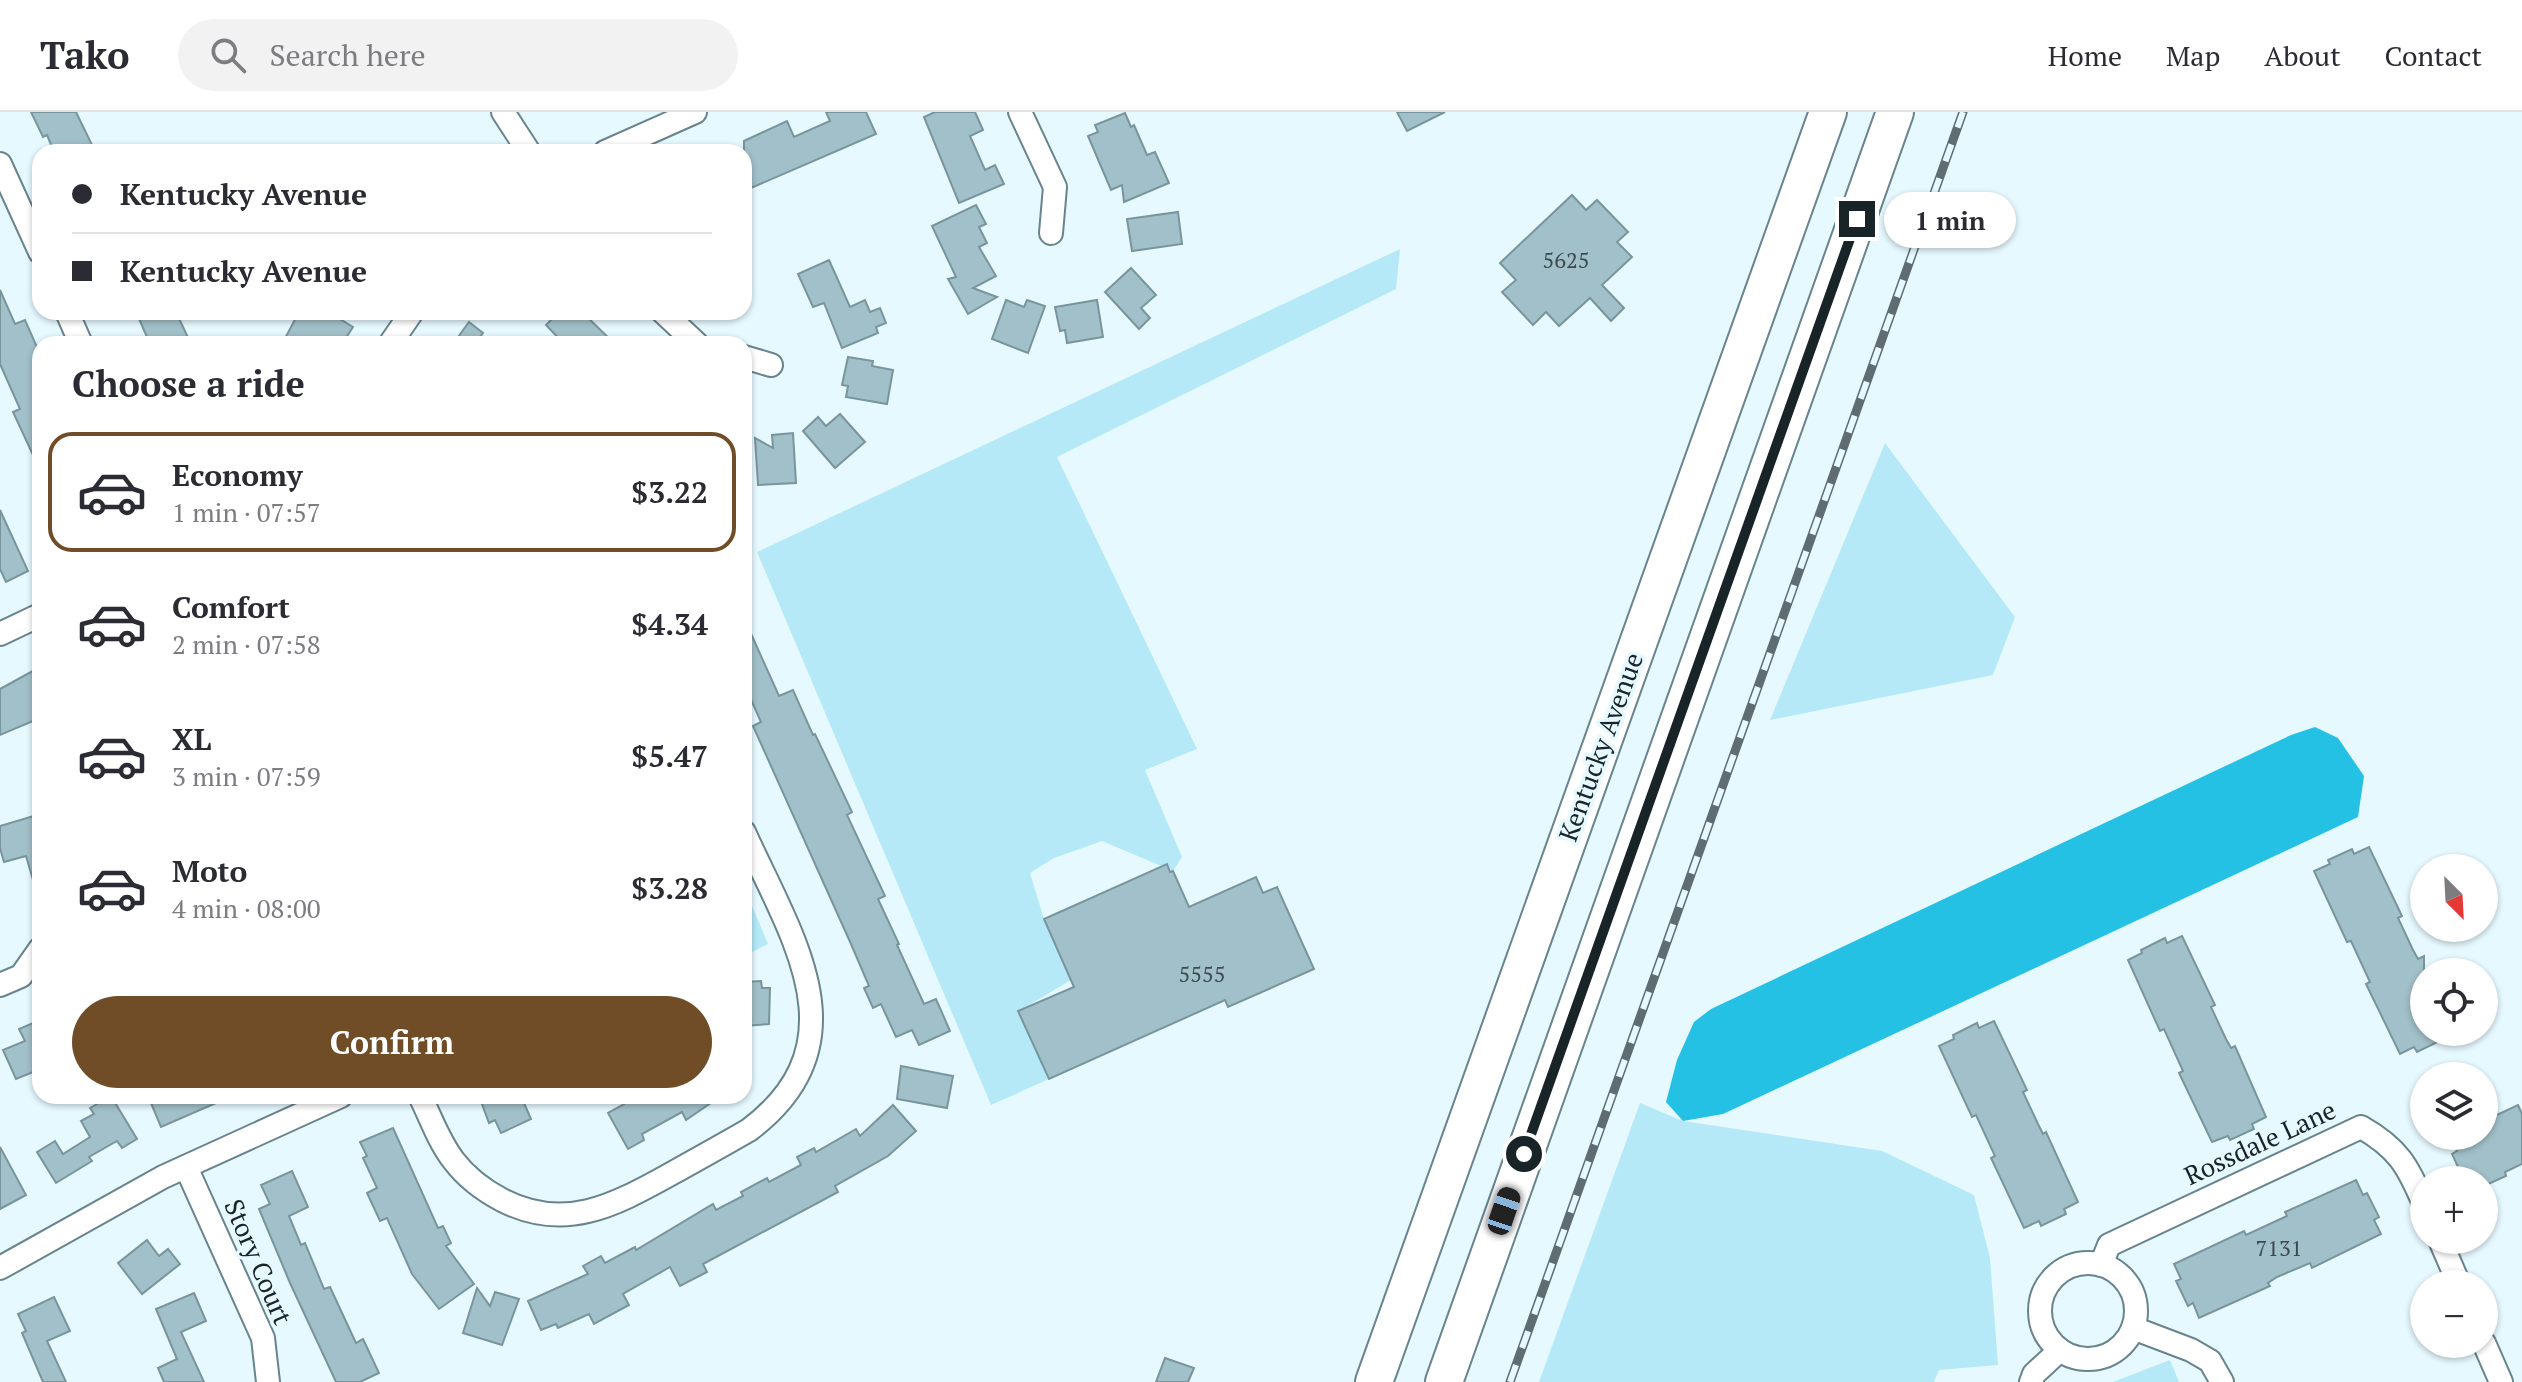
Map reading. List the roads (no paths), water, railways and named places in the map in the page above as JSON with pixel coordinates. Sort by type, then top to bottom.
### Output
[{"type":"main road","name":"Kentucky Avenue","points":[[1374,1382],[1828,112]]},
{"type":"main road","points":[[1444,1382],[1895,112]]},
{"type":"street","points":[[503,112],[524,144]]},
{"type":"street","points":[[623,144],[695,112]]},
{"type":"street","points":[[1020,112],[1055,187],[1051,233]]},
{"type":"street","points":[[0,164],[32,234]]},
{"type":"street","points":[[672,320],[688,336]]},
{"type":"street","points":[[752,359],[771,365]]},
{"type":"street","points":[[0,634],[32,619]]},
{"type":"street","points":[[424,1104],[455,1163],[484,1190],[519,1207],[562,1215],[605,1208],[629,1197],[765,1118],[796,1080],[807,1052],[812,1022],[809,984],[803,962],[752,850]]},
{"type":"street","points":[[0,985],[21,976],[32,960]]},
{"type":"street","points":[[0,1268],[141,1188],[324,1104]]},
{"type":"street","name":"Rossdale Lane","points":[[2101,1265],[2109,1245],[2361,1127],[2383,1140],[2410,1172]]},
{"type":"street","name":"Story Court","points":[[186,1167],[263,1338],[268,1382]]},
{"type":"street","points":[[2087,1263],[2101,1265],[2116,1271],[2127,1282],[2136,1312],[2133,1328],[2126,1341],[2115,1351],[2102,1357],[2073,1357],[2049,1339],[2042,1326],[2042,1297],[2059,1273],[2087,1263]]},
{"type":"street","points":[[2133,1328],[2191,1350],[2210,1361],[2222,1382]]},
{"type":"street","points":[[2031,1382],[2034,1374],[2060,1350]]},
{"type":"street","points":[[2491,1358],[2501,1382]]},
{"type":"water","points":[[2315,727],[2338,738],[2364,776],[2358,817],[1723,1114],[1683,1121],[1666,1102],[1677,1060],[1694,1022],[1711,1009],[2291,735]]},
{"type":"railway","points":[[1510,1382],[1963,112]]}]
